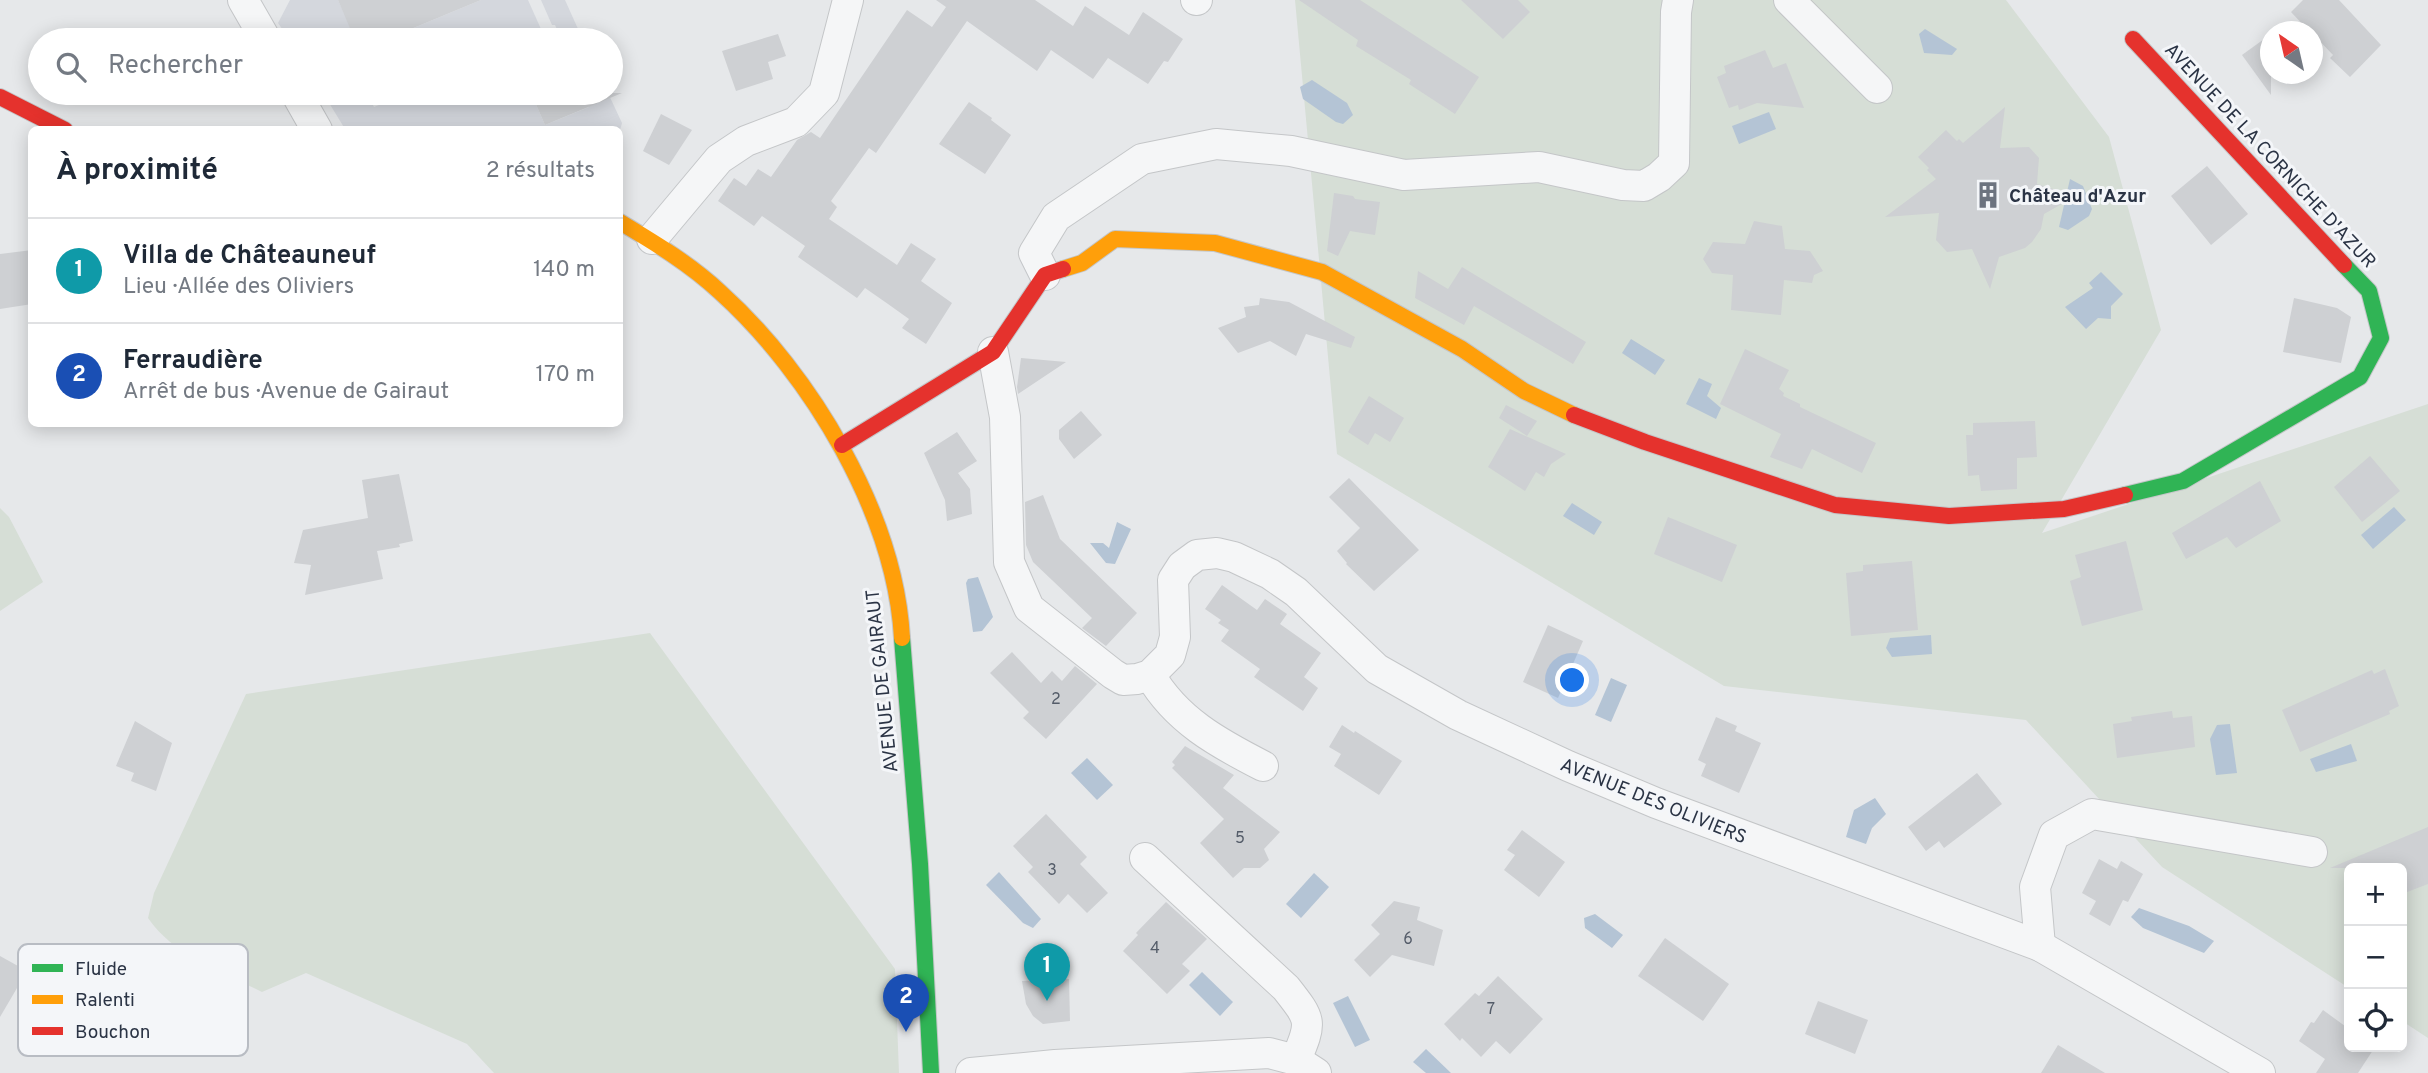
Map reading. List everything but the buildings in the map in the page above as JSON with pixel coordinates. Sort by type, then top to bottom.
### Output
[{"type":"street","points":[[243,0],[259,28]]},
{"type":"street","points":[[652,239],[719,159],[746,141],[796,122],[824,93],[848,0]]},
{"type":"street","points":[[842,445],[993,352],[1045,275],[1034,253],[1056,217],[1142,159],[1216,144],[1291,151],[1404,176],[1539,167],[1623,186],[1644,186],[1674,163],[1678,0]]},
{"type":"street","points":[[1789,0],[1877,88]]},
{"type":"street","name":"AVENUE DE LA CORNICHE D'AZUR","points":[[1045,275],[1082,263],[1115,239],[1215,243],[1322,272],[1462,349],[1524,391],[1567,412],[1646,442],[1835,505],[1949,516],[2064,509],[2183,481],[2360,377],[2381,338],[2369,291],[2133,39]]},
{"type":"street","points":[[0,97],[57,126]]},
{"type":"street","points":[[303,105],[315,126]]},
{"type":"street","name":"AVENUE DE GAIRAUT","points":[[623,224],[652,239],[701,275],[738,308],[767,340],[808,392],[842,445],[882,539],[899,605],[921,880],[931,1073]]},
{"type":"street","points":[[993,352],[1005,418],[1009,562],[1030,608],[1123,680],[1150,674],[1176,711],[1217,743],[1263,766]]},
{"type":"street","name":"AVENUE DES OLIVIERS","points":[[1150,674],[1170,656],[1175,637],[1173,580],[1182,566],[1197,555],[1217,553],[1234,557],[1270,574],[1296,592],[1377,669],[1458,715],[1567,766],[1656,803],[2040,946],[2260,1073]]},
{"type":"street","points":[[2040,946],[2035,887],[2054,835],[2092,814],[2312,852]]},
{"type":"street","points":[[971,1073],[1269,1052],[1306,1066],[1309,1023],[1305,1011],[1286,988],[1144,858]]},
{"type":"shaded area","points":[[290,0],[338,0],[344,13],[367,28],[282,28],[278,23]]},
{"type":"shaded area","points":[[481,0],[528,0],[541,28],[413,28]]},
{"type":"shaded area","points":[[541,0],[565,0],[578,28],[556,28],[552,25]]},
{"type":"shaded area","points":[[1295,0],[2006,0],[2109,137],[2161,330],[2042,533],[2428,404],[2428,1038],[2407,1024],[2407,863],[2344,863],[2344,985],[2162,867],[2026,720],[1724,686],[1337,454]]},
{"type":"shaded area","points":[[330,105],[536,105],[545,125],[589,107],[588,105],[614,105],[622,123],[621,126],[343,126]]},
{"type":"shaded area","points":[[0,508],[9,517],[43,582],[0,611]]},
{"type":"shaded area","points":[[650,633],[895,969],[899,1073],[494,1073],[467,1044],[306,973],[262,992],[248,985],[248,944],[172,944],[148,918],[154,893],[246,694]]},
{"type":"water","points":[[1925,29],[1957,49],[1952,55],[1924,53],[1919,34]]},
{"type":"water","points":[[1312,80],[1347,103],[1353,115],[1343,124],[1336,122],[1303,99],[1300,87]]},
{"type":"water","points":[[1769,112],[1776,129],[1739,144],[1732,126]]},
{"type":"water","points":[[2070,179],[2083,186],[2092,209],[2089,216],[2068,230],[2059,227]]},
{"type":"water","points":[[2101,272],[2123,294],[2111,306],[2111,319],[2098,318],[2086,329],[2065,307],[2093,288],[2089,283]]},
{"type":"water","points":[[1631,339],[1665,360],[1655,375],[1622,353]]},
{"type":"water","points":[[1699,378],[1712,384],[1707,396],[1721,408],[1716,419],[1686,404]]},
{"type":"water","points":[[1572,503],[1602,522],[1594,535],[1563,516]]},
{"type":"water","points":[[2394,507],[2406,520],[2373,549],[2361,535]]},
{"type":"water","points":[[1117,522],[1131,529],[1115,564],[1106,563],[1090,543],[1103,543],[1109,548]]},
{"type":"water","points":[[978,577],[993,617],[982,631],[973,632],[966,583],[968,579]]},
{"type":"water","points":[[1931,635],[1932,654],[1892,657],[1886,648],[1890,638]]},
{"type":"water","points":[[1611,678],[1627,685],[1611,722],[1595,715]]},
{"type":"water","points":[[2230,724],[2237,773],[2216,775],[2210,739],[2217,725]]},
{"type":"water","points":[[2351,744],[2357,761],[2316,772],[2310,759]]},
{"type":"water","points":[[1087,758],[1113,785],[1097,800],[1071,773]]},
{"type":"water","points":[[1875,798],[1886,814],[1872,828],[1866,844],[1846,837],[1854,810]]},
{"type":"water","points":[[999,872],[1041,919],[1033,928],[1023,923],[986,885]]},
{"type":"water","points":[[1314,873],[1329,887],[1301,918],[1286,904]]},
{"type":"water","points":[[2139,908],[2189,926],[2214,941],[2204,953],[2143,928],[2131,917]]},
{"type":"water","points":[[1595,914],[1623,935],[1612,948],[1585,928],[1584,918]]},
{"type":"water","points":[[1202,972],[1233,1002],[1220,1016],[1189,985]]},
{"type":"water","points":[[1348,996],[1370,1040],[1355,1047],[1333,1003]]},
{"type":"water","points":[[1426,1049],[1451,1073],[1426,1073],[1413,1062]]},
{"type":"traffic: fast","points":[[2125,495],[2183,481],[2360,377],[2381,338],[2369,291],[2344,265]]},
{"type":"traffic: fast","points":[[902,638],[920,864],[931,1073]]},
{"type":"traffic: slow","points":[[623,224],[684,263],[720,292],[754,325],[816,405],[865,496],[883,543],[896,591],[902,638]]},
{"type":"traffic: slow","points":[[1063,269],[1082,263],[1115,239],[1215,243],[1322,272],[1462,349],[1524,391],[1574,415]]},
{"type":"traffic: jam","points":[[2133,39],[2344,265]]},
{"type":"traffic: jam","points":[[0,97],[57,126]]},
{"type":"traffic: jam","points":[[842,445],[993,352],[1045,275],[1063,269]]},
{"type":"traffic: jam","points":[[1574,415],[1645,442],[1835,505],[1949,516],[2064,509],[2125,495]]},
{"type":"place","name":"Château d'Azur","points":[[1988,195]]},
{"type":"place","name":"Villa de Châteauneuf","points":[[1047,1001]]},
{"type":"place","name":"Ferraudière","points":[[906,1032]]}]
